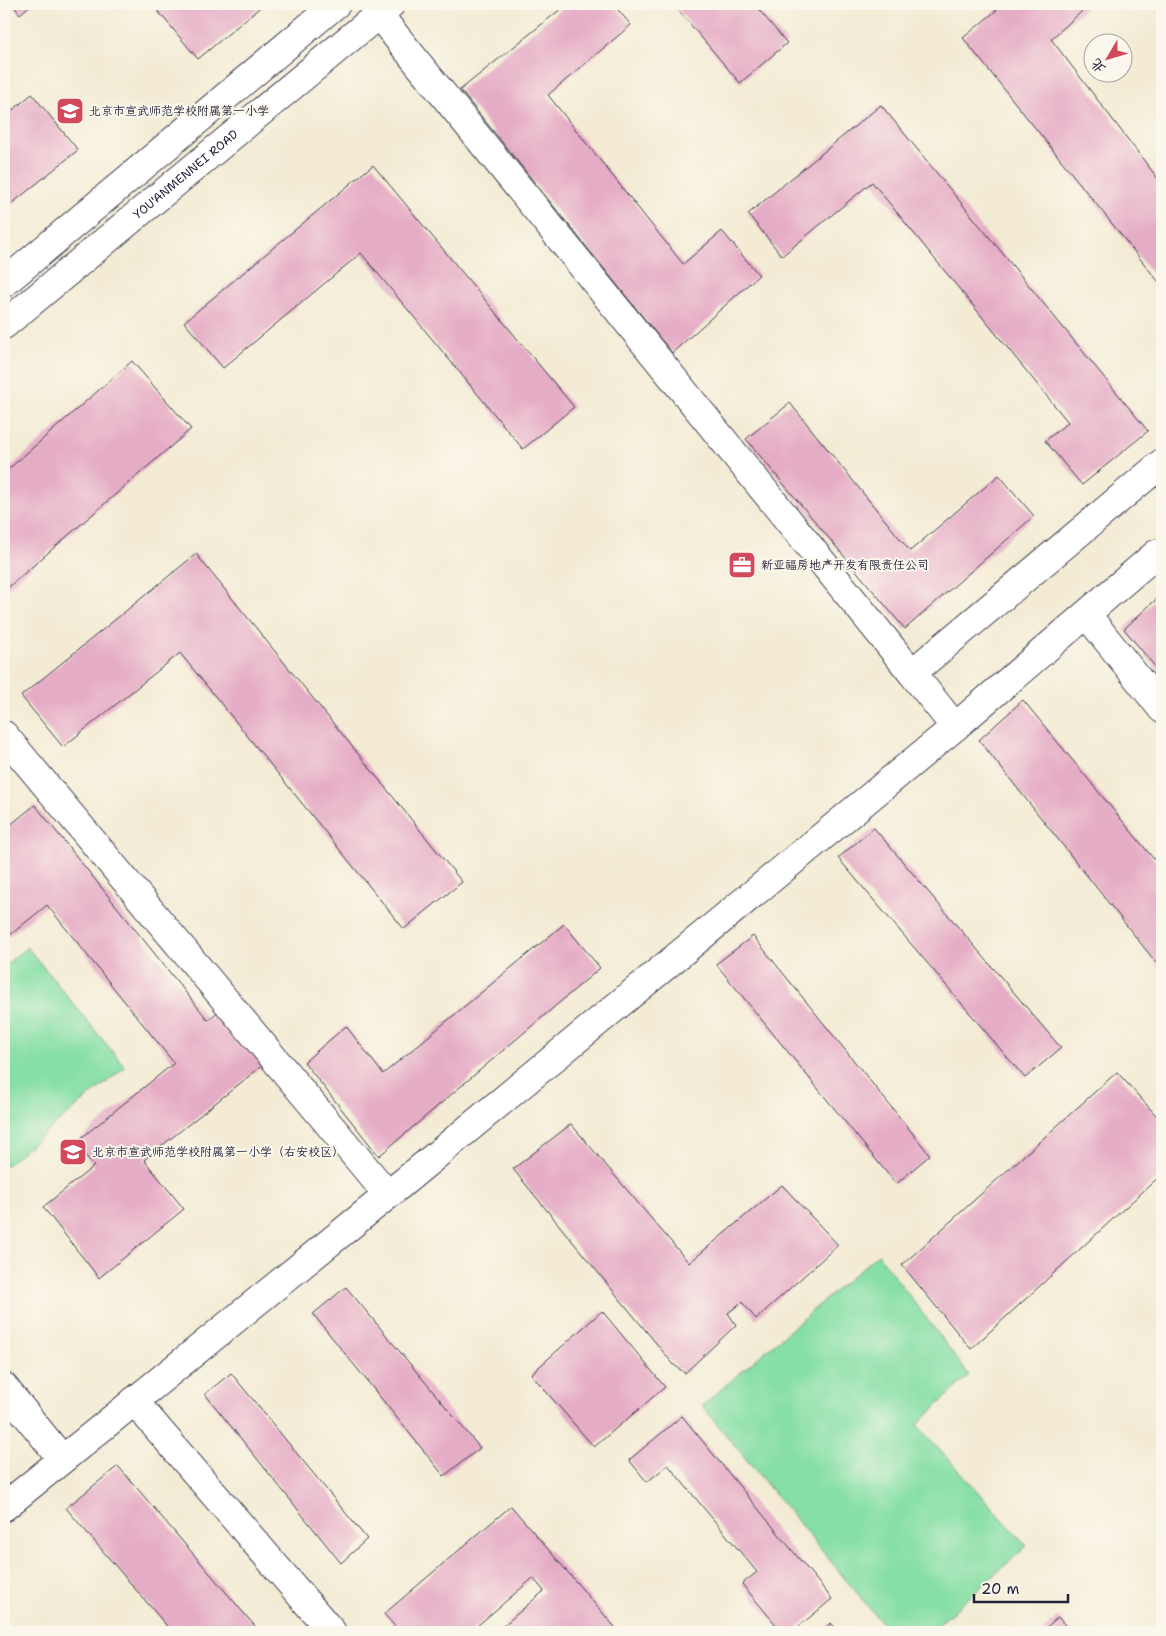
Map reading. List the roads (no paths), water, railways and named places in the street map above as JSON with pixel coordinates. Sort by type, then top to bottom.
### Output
[{"type":"street","points":[[4,283],[336,4]]},
{"type":"street","points":[[384,9],[955,727]]},
{"type":"street","name":"YOU'ANMENNEI ROAD","points":[[4,325],[384,9]]},
{"type":"street","points":[[912,673],[1162,462]]},
{"type":"street","points":[[4,1507],[388,1195],[955,727],[1156,554],[1162,552]]},
{"type":"street","points":[[1087,615],[1162,709]]},
{"type":"street","points":[[4,735],[388,1195]]},
{"type":"street","points":[[4,1388],[62,1459]]},
{"type":"street","points":[[134,1401],[332,1632]]},
{"type":"place","name":"北京市宣武师范学校附属第一小学","points":[[70,111]]},
{"type":"place","name":"新亚福房地产开发有限责任公司","points":[[742,565]]},
{"type":"place","name":"北京市宣武师范学校附属第一小学（右安校区）","points":[[73,1152]]}]
